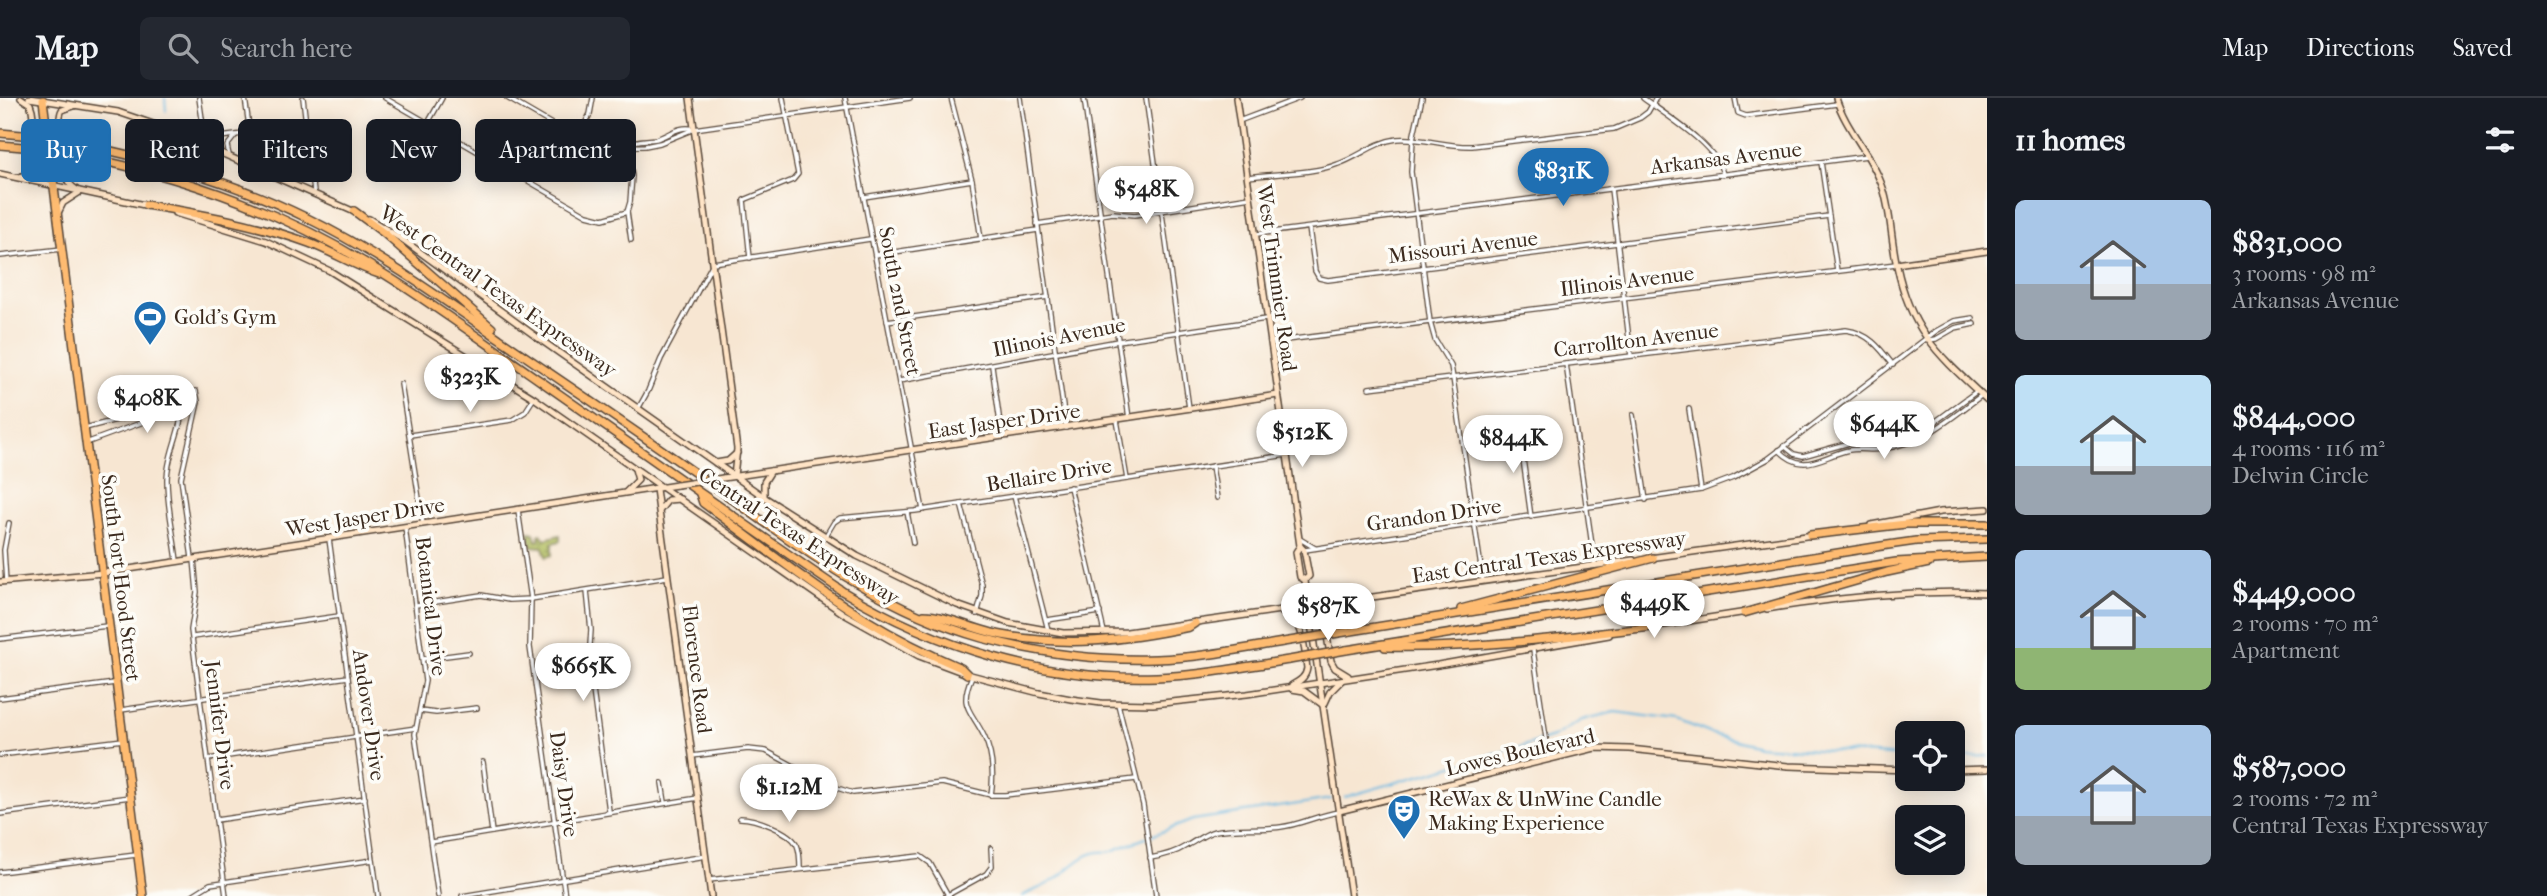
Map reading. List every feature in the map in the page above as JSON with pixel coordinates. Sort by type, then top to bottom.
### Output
[{"type":"highway","name":"South Fort Hood Street","points":[[43,99],[144,896]]},
{"type":"highway","name":"Central Texas Expressway","points":[[0,133],[74,143],[180,169],[244,191],[303,216],[385,260],[822,562],[916,614],[979,637],[1021,648],[1106,658],[1181,657],[1897,544],[1987,539]]},
{"type":"highway","name":"Central Texas Expressway","points":[[0,145],[75,155],[146,171],[236,200],[304,229],[391,278],[842,591],[884,615],[943,641],[998,659],[1035,667],[1115,677],[1157,677],[1209,672],[1883,564],[1987,556]]},
{"type":"highway","points":[[146,205],[273,232],[310,244],[376,274],[391,278]]},
{"type":"highway","points":[[354,211],[385,234],[505,341]]},
{"type":"highway","points":[[700,493],[703,503],[864,619],[970,675]]},
{"type":"highway","points":[[1810,535],[1906,524],[1987,524]]},
{"type":"highway","points":[[1744,613],[1887,572],[1976,556]]},
{"type":"highway","points":[[1440,617],[1448,612],[1653,558]]},
{"type":"highway","points":[[916,614],[931,615],[999,635],[1072,642],[1108,642],[1189,627],[1195,623]]},
{"type":"highway","points":[[1367,647],[1492,645],[1659,626]]},
{"type":"main road","points":[[16,177],[35,171],[39,160],[32,110],[30,104],[21,98]]},
{"type":"main road","name":"West Central Texas Expressway","points":[[29,98],[118,112],[137,119]]},
{"type":"main road","points":[[690,98],[737,453],[734,476]]},
{"type":"main road","name":"West Trimmier Road","points":[[1236,98],[1286,455],[1308,576],[1305,580],[1306,590],[1351,896]]},
{"type":"main road","points":[[1836,101],[1869,156],[1883,189],[1896,264],[1908,307],[1927,340],[1944,362],[1982,395]]},
{"type":"main road","points":[[80,105],[67,106],[62,110],[58,121],[66,177],[73,188],[80,192]]},
{"type":"main road","name":"West Central Texas Expressway","points":[[224,152],[354,211],[411,246],[734,476]]},
{"type":"main road","points":[[0,174],[146,205],[228,227],[306,258],[534,398],[844,614],[919,656],[970,675],[1039,694],[1118,704],[1200,700],[1532,650],[1659,626],[1864,595],[1900,592],[1987,593]]},
{"type":"main road","points":[[57,214],[63,203],[80,192]]},
{"type":"main road","name":"Illinois Avenue","points":[[1896,264],[1987,251]]},
{"type":"main road","name":"East Jasper Drive","points":[[734,476],[1278,395]]},
{"type":"main road","points":[[716,463],[728,461],[737,453]]},
{"type":"main road","points":[[625,493],[638,480],[633,466]]},
{"type":"main road","points":[[764,497],[764,482],[771,471]]},
{"type":"main road","name":"West Jasper Drive","points":[[3,582],[103,573],[734,476]]},
{"type":"main road","name":"East Central Texas Expressway","points":[[734,476],[825,537],[977,614],[1048,632],[1104,634],[1653,558],[1949,511],[1987,509]]},
{"type":"main road","name":"Florence Road","points":[[656,489],[711,896]]},
{"type":"main road","points":[[660,510],[668,500],[681,499]]},
{"type":"main road","name":"West Trimmier Road","points":[[1301,545],[1296,552],[1300,577],[1305,580]]},
{"type":"main road","points":[[1285,611],[1296,603],[1306,590],[1319,599],[1335,603],[1325,615],[1331,661],[1347,678]]},
{"type":"main road","points":[[1276,612],[1287,613],[1297,622],[1307,668],[1300,680],[1286,687]]},
{"type":"main road","points":[[1286,687],[1304,691],[1324,706],[1330,692],[1347,678]]},
{"type":"main road","name":"Lowes Boulevard","points":[[1339,811],[1549,759],[1605,748],[1779,765],[1895,769]]},
{"type":"main road","points":[[1965,770],[1987,769]]},
{"type":"street","points":[[199,98],[202,119]]},
{"type":"street","points":[[245,98],[248,119]]},
{"type":"street","points":[[303,98],[304,119]]},
{"type":"street","points":[[385,98],[421,119]]},
{"type":"street","points":[[430,119],[442,98]]},
{"type":"street","points":[[587,119],[593,98]]},
{"type":"street","points":[[750,257],[744,200],[793,180],[797,174],[783,98]]},
{"type":"street","name":"South 2nd Street","points":[[845,98],[923,510]]},
{"type":"street","points":[[636,142],[658,138],[680,129],[910,98]]},
{"type":"street","points":[[951,98],[972,180],[981,239]]},
{"type":"street","points":[[1020,98],[1066,428]]},
{"type":"street","points":[[1084,98],[1129,418]]},
{"type":"street","points":[[1146,98],[1189,409]]},
{"type":"street","points":[[1239,121],[1300,98]]},
{"type":"street","points":[[1422,98],[1413,139],[1411,172],[1416,214],[1430,321],[1435,340],[1451,366],[1483,581]]},
{"type":"street","points":[[1643,98],[1715,156],[1723,174]]},
{"type":"street","points":[[1247,177],[1335,166],[1376,145],[1394,140],[1413,139],[1450,147],[1472,146],[1605,130],[1631,123],[1648,112],[1656,98]]},
{"type":"street","points":[[1735,98],[1738,113],[1746,116],[1836,101]]},
{"type":"street","points":[[510,99],[544,119]]},
{"type":"street","points":[[636,147],[660,144],[694,129]]},
{"type":"street","points":[[224,138],[236,135]]},
{"type":"street","points":[[229,155],[227,146],[236,135]]},
{"type":"street","points":[[658,138],[660,144]]},
{"type":"street","points":[[461,142],[596,219],[627,212]]},
{"type":"street","name":"Arkansas Avenue","points":[[1254,234],[1869,156]]},
{"type":"street","points":[[1821,162],[1837,271]]},
{"type":"street","points":[[864,197],[972,180]]},
{"type":"street","points":[[313,182],[314,192]]},
{"type":"street","points":[[631,182],[627,212],[631,240]]},
{"type":"street","points":[[1611,189],[1631,356]]},
{"type":"street","points":[[1037,223],[1101,215],[1135,215],[1250,197]]},
{"type":"street","name":"Missouri Avenue","points":[[1309,228],[1315,271],[1319,278],[1328,281],[1829,216]]},
{"type":"street","points":[[875,255],[1038,230]]},
{"type":"street","points":[[638,408],[713,263],[871,239]]},
{"type":"street","points":[[0,256],[62,249]]},
{"type":"street","name":"Illinois Avenue","points":[[1270,342],[1896,264]]},
{"type":"street","points":[[887,321],[1048,297]]},
{"type":"street","points":[[1927,340],[1947,324],[1973,318]]},
{"type":"street","name":"Illinois Avenue","points":[[899,381],[1118,341],[1266,319]]},
{"type":"street","points":[[1927,340],[1936,339],[1955,328],[1974,324]]},
{"type":"street","name":"Carrollton Avenue","points":[[1369,388],[1846,330],[1860,333],[1872,340],[1894,365]]},
{"type":"street","name":"Grandon Drive","points":[[1301,545],[1317,548],[1701,490],[1744,473],[1779,450],[1927,340]]},
{"type":"street","points":[[1566,364],[1595,566]]},
{"type":"street","points":[[992,366],[1002,437]]},
{"type":"street","name":"Botanical Drive","points":[[401,384],[423,524]]},
{"type":"street","name":"Jennifer Drive","points":[[181,395],[196,391],[198,402],[181,478],[197,592],[191,622],[199,699],[226,896]]},
{"type":"street","points":[[85,428],[120,419],[181,395],[184,407],[167,479],[177,561]]},
{"type":"street","points":[[1784,446],[1799,456],[1849,443],[1885,442],[1909,436],[1922,431],[1956,406],[1982,395]]},
{"type":"street","points":[[1779,450],[1794,462],[1811,462],[1849,450],[1888,448],[1910,443],[1929,435],[1982,395]]},
{"type":"street","points":[[410,435],[512,420],[525,412],[534,398]]},
{"type":"street","points":[[86,443],[198,402]]},
{"type":"street","points":[[1956,406],[1960,411]]},
{"type":"street","points":[[1689,409],[1701,490]]},
{"type":"street","points":[[1633,415],[1646,500]]},
{"type":"street","points":[[1117,420],[1127,479]]},
{"type":"street","points":[[1519,430],[1531,517]]},
{"type":"street","points":[[1909,436],[1910,443]]},
{"type":"street","points":[[1885,442],[1888,448]]},
{"type":"street","points":[[1834,449],[1837,455]]},
{"type":"street","name":"Bellaire Drive","points":[[825,537],[834,522],[840,518],[923,510],[1286,455]]},
{"type":"street","points":[[1810,455],[1811,462]]},
{"type":"street","points":[[1212,466],[1217,498]]},
{"type":"street","points":[[1070,487],[1104,634]]},
{"type":"street","points":[[1014,496],[1048,632]]},
{"type":"street","points":[[961,504],[982,585],[977,614]]},
{"type":"street","name":"Daisy Drive","points":[[518,510],[531,599],[530,647],[565,896]]},
{"type":"street","points":[[907,512],[913,543]]},
{"type":"street","points":[[3,582],[4,550],[9,523]]},
{"type":"street","name":"Botanical Drive","points":[[405,527],[425,688],[416,728],[438,896]]},
{"type":"street","name":"Andover Drive","points":[[329,539],[378,896]]},
{"type":"street","points":[[1301,545],[1317,548]]},
{"type":"street","points":[[416,605],[481,595],[509,600],[531,599],[669,577]]},
{"type":"street","points":[[587,591],[591,630],[589,660],[609,812]]},
{"type":"street","points":[[1046,620],[1100,612]]},
{"type":"street","points":[[193,637],[339,615]]},
{"type":"street","points":[[0,639],[110,626]]},
{"type":"street","points":[[1532,650],[1549,759]]},
{"type":"street","points":[[423,659],[469,653]]},
{"type":"street","points":[[970,675],[965,696],[966,707],[984,736],[988,748],[993,773],[991,795]]},
{"type":"street","points":[[120,710],[348,677]]},
{"type":"street","points":[[0,698],[117,682]]},
{"type":"street","points":[[1118,704],[1136,779],[1156,895]]},
{"type":"street","points":[[420,711],[436,713],[477,708]]},
{"type":"street","points":[[208,759],[416,728]]},
{"type":"street","points":[[0,755],[124,740]]},
{"type":"street","points":[[692,756],[748,749],[766,751],[831,786],[853,793],[942,783],[991,795],[1136,779]]},
{"type":"street","points":[[483,762],[492,832]]},
{"type":"street","points":[[662,783],[665,803]]},
{"type":"street","points":[[0,814],[132,797]]},
{"type":"street","points":[[216,820],[365,798]]},
{"type":"street","points":[[431,842],[698,798]]},
{"type":"street","name":"Lowes Boulevard","points":[[1150,858],[1170,854],[1201,836],[1216,831],[1292,826],[1320,814],[1339,811]]},
{"type":"street","points":[[740,818],[760,820],[794,841],[798,847],[800,869]]},
{"type":"street","points":[[709,880],[920,856],[930,863],[947,895],[986,874],[992,866],[991,848]]},
{"type":"street","points":[[0,872],[138,854]]},
{"type":"street","points":[[462,896],[706,856]]},
{"type":"street","points":[[191,896],[203,887],[224,881],[373,860]]},
{"type":"green space","points":[[529,532],[534,533],[536,541],[540,540],[541,534],[545,539],[560,535],[560,541],[552,543],[552,555],[546,557],[543,547],[531,546]]},
{"type":"waterway","points":[[165,98],[166,111]]},
{"type":"waterway","points":[[1345,797],[1553,737],[1582,720],[1615,712],[1677,720],[1712,734],[1758,746],[1895,756]]},
{"type":"waterway","points":[[1965,757],[1987,756]]},
{"type":"waterway","points":[[1022,896],[1053,881],[1087,855],[1109,852],[1193,820],[1331,799]]},
{"type":"place","name":"Gold's Gym","points":[[150,347]]},
{"type":"place","name":"ReWax & UnWine Candle Making Experience","points":[[1404,841]]}]
